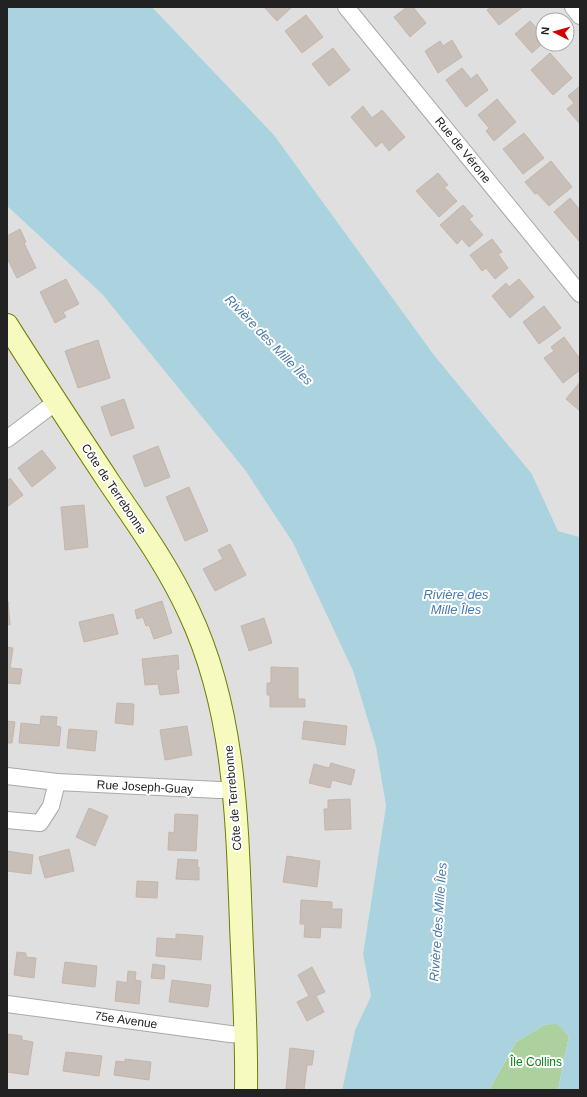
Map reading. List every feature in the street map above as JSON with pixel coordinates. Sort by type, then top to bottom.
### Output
[{"type":"main road","name":"Côte de Terrebonne","points":[[7,325],[56,402],[158,555],[189,610],[207,658],[219,698],[228,743],[234,790],[246,1035],[246,1090]]},
{"type":"street","points":[[573,7],[580,16]]},
{"type":"street","name":"Rue de Vérone","points":[[355,10],[580,294]]},
{"type":"street","points":[[7,439],[56,402]]},
{"type":"street","name":"Rue Joseph-Guay","points":[[7,776],[57,782],[234,790]]},
{"type":"street","points":[[7,820],[40,823],[51,806],[57,782]]},
{"type":"street","name":"75e Avenue","points":[[7,1004],[246,1035]]},
{"type":"shaded area","points":[[152,7],[580,7],[580,537],[558,531],[532,474],[434,355],[274,135]]},
{"type":"shaded area","points":[[7,206],[102,294],[245,470],[293,543],[353,671],[376,747],[386,806],[363,954],[371,996],[355,1030],[342,1090],[7,1090]]},
{"type":"green space","name":"Île Collins","points":[[557,1023],[569,1036],[558,1090],[489,1090],[516,1042],[544,1025]]},
{"type":"water","name":"Rivière des Mille Îles","points":[[7,7],[152,7],[274,135],[434,355],[532,474],[558,531],[580,537],[580,1090],[558,1090],[569,1036],[557,1024],[544,1025],[516,1042],[489,1090],[342,1090],[355,1030],[371,996],[363,954],[386,806],[376,747],[353,671],[293,543],[245,470],[102,294],[7,206]]},
{"type":"building","points":[[264,7],[292,7],[277,21]]},
{"type":"building","points":[[407,7],[413,7],[426,23],[410,37],[394,17]]},
{"type":"building","points":[[491,7],[523,7],[499,25],[487,10]]},
{"type":"building","points":[[306,15],[323,37],[302,53],[285,31]]},
{"type":"building","points":[[530,21],[535,26],[535,50],[532,53],[515,34]]},
{"type":"building","points":[[452,40],[462,57],[438,73],[425,51],[440,41],[443,46]]},
{"type":"building","points":[[333,48],[350,70],[329,86],[312,64]]},
{"type":"building","points":[[550,53],[572,78],[553,95],[531,70]]},
{"type":"building","points":[[462,68],[471,79],[477,74],[488,90],[466,107],[446,80]]},
{"type":"building","points":[[580,86],[580,124],[567,109],[574,103],[568,96]]},
{"type":"building","points":[[497,99],[516,122],[494,141],[486,131],[489,128],[478,115]]},
{"type":"building","points":[[363,106],[372,118],[382,110],[405,137],[389,151],[382,142],[376,147],[351,117]]},
{"type":"building","points":[[524,133],[544,158],[523,174],[503,149]]},
{"type":"building","points":[[551,161],[572,187],[549,206],[537,193],[535,194],[525,182]]},
{"type":"building","points":[[438,173],[448,185],[444,187],[457,201],[439,217],[416,191]]},
{"type":"building","points":[[570,198],[580,210],[579,241],[554,212]]},
{"type":"building","points":[[463,205],[473,216],[469,219],[483,235],[469,247],[462,239],[457,244],[440,225]]},
{"type":"building","points":[[20,229],[26,242],[24,243],[36,268],[17,278],[7,258],[7,236]]},
{"type":"building","points":[[492,239],[502,252],[498,254],[508,268],[495,279],[486,268],[482,271],[470,255]]},
{"type":"building","points":[[66,279],[79,304],[63,312],[66,317],[55,323],[40,292]]},
{"type":"building","points":[[519,279],[534,297],[510,318],[492,296],[506,283],[509,287]]},
{"type":"building","points":[[544,306],[561,328],[539,344],[523,322]]},
{"type":"building","points":[[564,337],[580,359],[580,370],[563,383],[544,358],[554,351],[551,347]]},
{"type":"building","points":[[98,340],[110,378],[78,388],[65,351]]},
{"type":"building","points":[[580,382],[580,411],[566,399]]},
{"type":"building","points":[[124,399],[134,428],[111,436],[101,407]]},
{"type":"building","points":[[158,446],[170,477],[145,487],[133,456]]},
{"type":"building","points":[[42,450],[56,468],[32,487],[18,468]]},
{"type":"building","points":[[10,478],[23,495],[7,507],[7,481]]},
{"type":"building","points":[[189,487],[208,531],[185,541],[166,497]]},
{"type":"building","points":[[84,505],[88,547],[65,550],[61,507]]},
{"type":"building","points":[[230,544],[246,575],[215,591],[203,569],[223,559],[218,550]]},
{"type":"building","points":[[8,601],[10,625],[7,625]]},
{"type":"building","points":[[162,601],[172,633],[154,639],[149,625],[146,626],[143,617],[137,619],[135,610]]},
{"type":"building","points":[[113,614],[118,634],[84,642],[79,622]]},
{"type":"building","points":[[264,618],[272,643],[249,651],[241,626]]},
{"type":"building","points":[[7,647],[13,648],[10,668],[22,669],[20,684],[7,683]]},
{"type":"building","points":[[178,655],[179,669],[176,670],[179,693],[160,695],[158,684],[145,685],[142,659]]},
{"type":"building","points":[[271,667],[298,668],[298,699],[305,699],[305,707],[270,707],[270,695],[267,695],[267,683],[271,683]]},
{"type":"building","points":[[117,703],[134,704],[133,725],[115,723]]},
{"type":"building","points":[[41,716],[57,717],[56,726],[61,727],[59,746],[19,743],[21,723],[40,725]]},
{"type":"building","points":[[7,721],[15,722],[12,743],[7,743]]},
{"type":"building","points":[[304,721],[347,726],[345,745],[302,739]]},
{"type":"building","points":[[187,726],[192,755],[165,760],[160,730]]},
{"type":"building","points":[[69,729],[97,731],[95,751],[67,748]]},
{"type":"building","points":[[331,763],[355,770],[351,785],[332,780],[330,788],[309,783],[314,764],[329,768]]},
{"type":"building","points":[[350,799],[351,829],[325,830],[324,809],[328,809],[328,800]]},
{"type":"building","points":[[89,808],[108,816],[95,846],[76,837]]},
{"type":"building","points":[[175,814],[198,815],[196,851],[168,850],[169,832],[174,833]]},
{"type":"building","points":[[69,849],[74,871],[45,878],[39,857]]},
{"type":"building","points":[[7,851],[33,855],[31,874],[7,871]]},
{"type":"building","points":[[287,856],[320,861],[317,887],[283,882]]},
{"type":"building","points":[[178,859],[198,860],[197,867],[199,867],[199,880],[176,879]]},
{"type":"building","points":[[137,881],[158,882],[157,898],[136,897]]},
{"type":"building","points":[[301,900],[332,902],[332,909],[342,909],[341,928],[321,927],[320,938],[304,937],[305,924],[300,924]]},
{"type":"building","points":[[176,934],[203,936],[201,960],[156,956],[157,938],[176,939]]},
{"type":"building","points":[[17,952],[26,953],[26,957],[36,958],[34,978],[14,975]]},
{"type":"building","points":[[65,962],[97,966],[95,987],[62,983]]},
{"type":"building","points":[[153,964],[165,966],[164,979],[151,978]]},
{"type":"building","points":[[312,967],[325,992],[316,996],[324,1012],[307,1021],[297,1002],[309,996],[298,975]]},
{"type":"building","points":[[128,971],[136,972],[135,980],[141,981],[139,1004],[115,1001],[117,981],[127,983]]},
{"type":"building","points":[[172,980],[211,985],[208,1007],[169,1002]]},
{"type":"building","points":[[7,1034],[22,1036],[22,1040],[33,1042],[28,1075],[7,1072]]},
{"type":"building","points":[[290,1048],[314,1051],[312,1065],[307,1065],[304,1090],[286,1089]]},
{"type":"building","points":[[66,1052],[102,1056],[99,1076],[63,1071]]},
{"type":"building","points":[[125,1059],[151,1062],[149,1080],[114,1075],[116,1061],[125,1062]]}]
